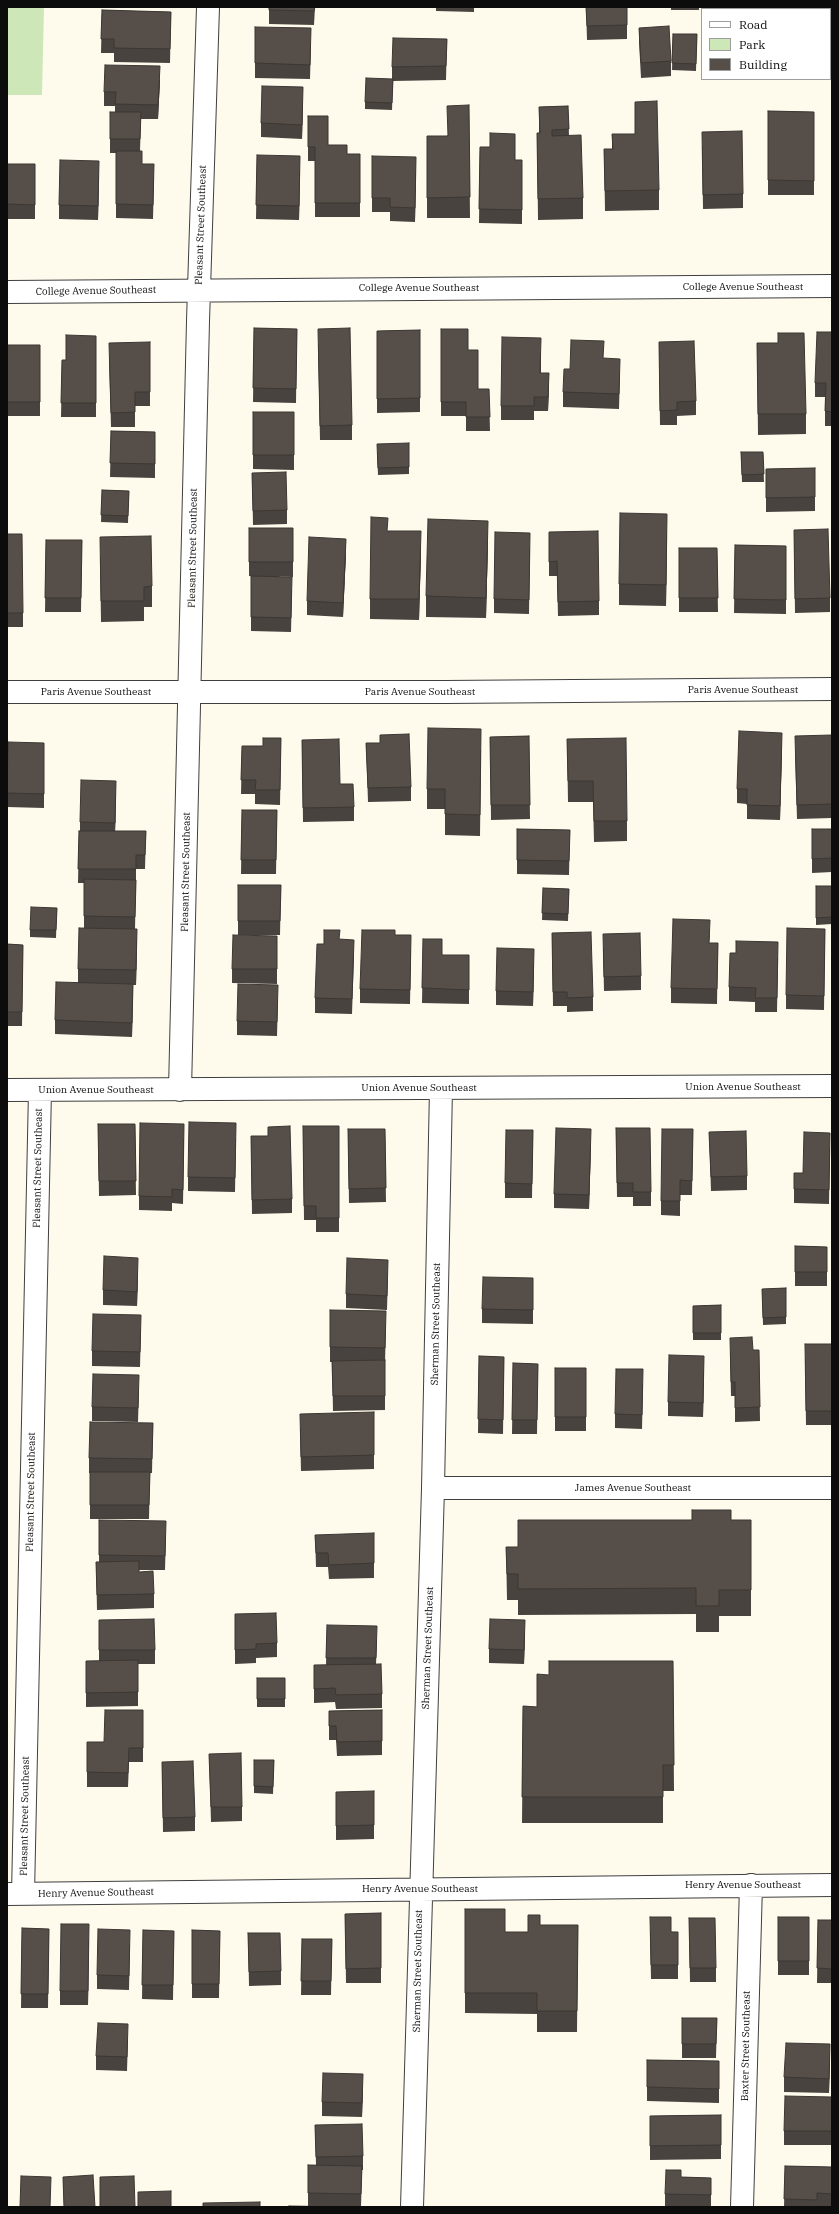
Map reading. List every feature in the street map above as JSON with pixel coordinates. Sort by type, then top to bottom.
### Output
[{"type":"street","name":"Pleasant Street Southeast","points":[[180,1090],[199,290],[208,7]]},
{"type":"street","name":"College Avenue Southeast","points":[[7,292],[832,286]]},
{"type":"street","name":"Paris Avenue Southeast","points":[[7,692],[190,693],[832,689]]},
{"type":"street","name":"Union Avenue Southeast","points":[[7,1090],[832,1086]]},
{"type":"street","name":"Sherman Street Southeast","points":[[412,2207],[433,1488],[441,1088]]},
{"type":"street","name":"Pleasant Street Southeast","points":[[15,1894],[40,1090]]},
{"type":"street","name":"James Avenue Southeast","points":[[433,1488],[832,1488]]},
{"type":"street","name":"Baxter Street Southeast","points":[[742,2207],[750,1885]]},
{"type":"street","name":"Henry Avenue Southeast","points":[[15,1894],[832,1885]]},
{"type":"green space","points":[[7,7],[44,7],[42,95],[7,95]]},
{"type":"building","points":[[269,7],[315,7],[314,11],[269,10]]},
{"type":"building","points":[[586,7],[627,7],[627,25],[587,26]]},
{"type":"building","points":[[716,7],[743,7],[743,8]]},
{"type":"building","points":[[791,7],[829,7],[829,8]]},
{"type":"building","points":[[102,10],[171,12],[170,49],[114,48],[114,39],[101,39]]},
{"type":"building","points":[[669,26],[671,61],[641,63],[639,28]]},
{"type":"building","points":[[255,27],[311,28],[310,65],[255,63]]},
{"type":"building","points":[[831,27],[832,27],[831,56]]},
{"type":"building","points":[[673,34],[697,34],[696,64],[672,63]]},
{"type":"building","points":[[393,38],[447,39],[446,66],[392,67]]},
{"type":"building","points":[[105,65],[160,66],[158,105],[115,104],[116,92],[104,92]]},
{"type":"building","points":[[366,78],[393,79],[392,103],[365,102]]},
{"type":"building","points":[[262,86],[303,87],[302,125],[261,123]]},
{"type":"building","points":[[657,101],[659,190],[605,191],[604,149],[613,149],[612,134],[635,134],[635,102]]},
{"type":"building","points":[[469,105],[470,197],[427,198],[427,136],[448,136],[447,106]]},
{"type":"building","points":[[568,106],[569,129],[552,130],[552,136],[581,135],[583,198],[538,199],[537,133],[540,133],[539,107]]},
{"type":"building","points":[[768,111],[814,112],[814,181],[768,180]]},
{"type":"building","points":[[110,112],[141,112],[140,139],[110,139]]},
{"type":"building","points":[[308,116],[328,116],[328,145],[347,145],[347,154],[360,154],[360,203],[315,203],[315,147],[308,147]]},
{"type":"building","points":[[742,131],[743,194],[703,195],[702,132]]},
{"type":"building","points":[[490,133],[515,134],[515,160],[522,160],[522,210],[479,209],[480,147],[490,147]]},
{"type":"building","points":[[116,151],[142,151],[142,164],[154,164],[153,205],[116,204]]},
{"type":"building","points":[[257,155],[300,156],[299,206],[256,205]]},
{"type":"building","points":[[372,156],[416,157],[415,208],[390,207],[390,198],[372,198]]},
{"type":"building","points":[[60,160],[99,161],[98,206],[59,205]]},
{"type":"building","points":[[7,164],[35,164],[35,205],[7,204]]},
{"type":"building","points":[[254,328],[297,329],[296,389],[253,388]]},
{"type":"building","points":[[350,328],[352,425],[320,426],[318,329]]},
{"type":"building","points":[[441,329],[468,329],[468,350],[478,350],[478,389],[489,389],[490,417],[466,417],[466,402],[441,402]]},
{"type":"building","points":[[420,330],[420,398],[377,399],[377,331]]},
{"type":"building","points":[[817,332],[832,332],[832,412],[825,411],[826,383],[815,383]]},
{"type":"building","points":[[778,333],[804,333],[806,414],[758,414],[757,343],[778,343]]},
{"type":"building","points":[[66,335],[96,336],[96,403],[61,403],[62,360],[66,360]]},
{"type":"building","points":[[502,337],[541,338],[540,373],[549,373],[548,397],[534,397],[534,406],[501,406]]},
{"type":"building","points":[[571,340],[604,341],[603,358],[620,359],[619,394],[563,392],[564,369],[570,369]]},
{"type":"building","points":[[694,341],[696,401],[677,402],[677,410],[660,411],[659,342]]},
{"type":"building","points":[[150,342],[150,392],[135,392],[135,412],[111,413],[109,343]]},
{"type":"building","points":[[7,345],[40,345],[40,402],[7,402]]},
{"type":"building","points":[[253,412],[294,412],[294,455],[253,455]]},
{"type":"building","points":[[111,431],[155,432],[155,464],[110,463]]},
{"type":"building","points":[[409,443],[409,467],[378,468],[377,444]]},
{"type":"building","points":[[741,452],[763,452],[764,474],[742,475]]},
{"type":"building","points":[[815,468],[815,497],[766,498],[766,469]]},
{"type":"building","points":[[286,472],[287,510],[253,511],[252,473]]},
{"type":"building","points":[[102,490],[129,491],[128,516],[101,515]]},
{"type":"building","points":[[620,513],[667,514],[666,585],[619,584]]},
{"type":"building","points":[[371,517],[388,518],[387,531],[421,531],[419,599],[370,599]]},
{"type":"building","points":[[428,519],[488,521],[486,598],[426,596]]},
{"type":"building","points":[[249,528],[293,528],[293,562],[249,562]]},
{"type":"building","points":[[828,529],[830,598],[795,599],[794,530]]},
{"type":"building","points":[[598,531],[599,601],[558,602],[557,561],[549,562],[549,532]]},
{"type":"building","points":[[495,532],[530,533],[529,600],[494,599]]},
{"type":"building","points":[[7,534],[22,534],[23,613],[7,613]]},
{"type":"building","points":[[151,536],[152,586],[144,587],[144,601],[101,601],[100,537]]},
{"type":"building","points":[[309,537],[346,539],[343,603],[307,601]]},
{"type":"building","points":[[46,540],[82,540],[81,598],[45,598]]},
{"type":"building","points":[[735,545],[786,546],[786,600],[734,599]]},
{"type":"building","points":[[679,548],[717,548],[718,598],[679,598]]},
{"type":"building","points":[[251,576],[292,577],[291,618],[251,617]]},
{"type":"building","points":[[428,728],[481,729],[480,815],[445,814],[445,789],[427,789]]},
{"type":"building","points":[[739,731],[782,733],[780,806],[747,805],[747,789],[737,789]]},
{"type":"building","points":[[409,734],[411,787],[368,788],[366,743],[380,743],[380,735]]},
{"type":"building","points":[[832,735],[832,804],[797,805],[795,736]]},
{"type":"building","points":[[529,736],[530,805],[491,805],[490,737]]},
{"type":"building","points":[[263,738],[281,738],[280,790],[255,790],[256,780],[241,780],[242,746],[263,746]]},
{"type":"building","points":[[626,738],[627,821],[594,821],[593,781],[568,781],[567,739]]},
{"type":"building","points":[[339,739],[340,784],[353,784],[354,807],[303,808],[302,740]]},
{"type":"building","points":[[8,742],[44,743],[44,794],[7,793]]},
{"type":"building","points":[[81,780],[116,781],[115,823],[80,822]]},
{"type":"building","points":[[242,810],[277,810],[276,860],[241,860]]},
{"type":"building","points":[[517,829],[570,830],[569,861],[517,860]]},
{"type":"building","points":[[812,829],[832,829],[832,858],[812,859]]},
{"type":"building","points":[[79,831],[146,831],[145,855],[136,855],[136,869],[78,869]]},
{"type":"building","points":[[84,879],[136,880],[135,917],[84,916]]},
{"type":"building","points":[[238,885],[281,885],[280,921],[238,921]]},
{"type":"building","points":[[816,886],[832,886],[832,917],[816,918]]},
{"type":"building","points":[[543,888],[569,889],[568,914],[542,913]]},
{"type":"building","points":[[31,907],[57,908],[56,930],[30,930]]},
{"type":"building","points":[[673,919],[710,920],[709,943],[718,943],[717,989],[671,988]]},
{"type":"building","points":[[79,928],[137,929],[136,970],[78,969]]},
{"type":"building","points":[[787,928],[825,929],[824,996],[786,995]]},
{"type":"building","points":[[324,930],[340,930],[339,939],[354,940],[352,999],[315,998],[317,944],[324,944]]},
{"type":"building","points":[[362,930],[395,930],[395,935],[411,935],[410,990],[360,989]]},
{"type":"building","points":[[591,932],[593,997],[567,998],[567,992],[553,992],[552,933]]},
{"type":"building","points":[[640,933],[641,976],[604,977],[603,934]]},
{"type":"building","points":[[233,935],[277,936],[277,969],[232,969]]},
{"type":"building","points":[[423,939],[442,939],[442,955],[469,955],[469,990],[422,988]]},
{"type":"building","points":[[736,941],[778,942],[777,998],[755,998],[756,988],[729,987],[730,953],[736,953]]},
{"type":"building","points":[[7,944],[23,945],[22,1012],[7,1012]]},
{"type":"building","points":[[497,948],[534,949],[533,992],[496,991]]},
{"type":"building","points":[[56,982],[133,984],[132,1023],[55,1020]]},
{"type":"building","points":[[238,984],[278,985],[277,1022],[237,1021]]},
{"type":"building","points":[[189,1122],[236,1123],[235,1178],[188,1177]]},
{"type":"building","points":[[140,1123],[184,1124],[183,1190],[172,1189],[172,1197],[139,1196]]},
{"type":"building","points":[[98,1124],[135,1124],[136,1181],[99,1181]]},
{"type":"building","points":[[290,1126],[292,1199],[252,1200],[251,1136],[268,1136],[268,1127]]},
{"type":"building","points":[[303,1126],[339,1126],[339,1218],[316,1218],[316,1206],[304,1206]]},
{"type":"building","points":[[556,1128],[591,1129],[589,1195],[554,1194]]},
{"type":"building","points":[[616,1128],[650,1128],[651,1192],[633,1192],[633,1183],[617,1183]]},
{"type":"building","points":[[348,1129],[385,1129],[386,1188],[349,1189]]},
{"type":"building","points":[[662,1129],[693,1129],[692,1181],[680,1180],[680,1201],[661,1201]]},
{"type":"building","points":[[506,1130],[533,1130],[532,1184],[505,1183]]},
{"type":"building","points":[[746,1131],[747,1176],[711,1177],[709,1132]]},
{"type":"building","points":[[804,1132],[830,1133],[829,1190],[794,1189],[794,1173],[803,1173]]},
{"type":"building","points":[[795,1246],[827,1247],[827,1272],[795,1272]]},
{"type":"building","points":[[104,1256],[138,1258],[137,1292],[103,1290]]},
{"type":"building","points":[[347,1258],[388,1260],[387,1296],[346,1294]]},
{"type":"building","points":[[483,1277],[533,1278],[533,1310],[482,1309]]},
{"type":"building","points":[[786,1288],[786,1317],[763,1318],[762,1289]]},
{"type":"building","points":[[721,1305],[721,1333],[693,1333],[693,1306]]},
{"type":"building","points":[[330,1310],[386,1311],[385,1348],[330,1347]]},
{"type":"building","points":[[93,1314],[141,1315],[140,1352],[92,1351]]},
{"type":"building","points":[[752,1337],[753,1350],[759,1350],[760,1407],[735,1408],[735,1382],[731,1382],[730,1338]]},
{"type":"building","points":[[805,1344],[832,1344],[832,1411],[806,1411]]},
{"type":"building","points":[[669,1355],[704,1356],[703,1403],[668,1402]]},
{"type":"building","points":[[479,1356],[504,1357],[503,1420],[478,1419]]},
{"type":"building","points":[[385,1360],[385,1396],[333,1396],[332,1361]]},
{"type":"building","points":[[513,1363],[538,1364],[537,1420],[512,1420]]},
{"type":"building","points":[[555,1368],[586,1368],[586,1417],[555,1417]]},
{"type":"building","points":[[616,1369],[643,1369],[642,1415],[615,1414]]},
{"type":"building","points":[[93,1374],[139,1375],[138,1408],[92,1407]]},
{"type":"building","points":[[374,1412],[374,1455],[301,1457],[300,1414]]},
{"type":"building","points":[[90,1422],[153,1423],[152,1459],[89,1458]]},
{"type":"building","points":[[90,1472],[150,1472],[149,1505],[90,1505]]},
{"type":"building","points":[[692,1510],[731,1510],[731,1520],[751,1520],[751,1590],[719,1590],[719,1606],[696,1606],[696,1588],[518,1589],[518,1574],[507,1574],[506,1547],[518,1547],[518,1520],[692,1520]]},
{"type":"building","points":[[99,1520],[166,1521],[165,1556],[99,1555]]},
{"type":"building","points":[[374,1533],[374,1563],[329,1565],[328,1553],[316,1553],[315,1535]]},
{"type":"building","points":[[139,1561],[139,1572],[153,1571],[154,1594],[97,1595],[96,1562]]},
{"type":"building","points":[[276,1613],[277,1643],[256,1644],[256,1649],[235,1650],[235,1614]]},
{"type":"building","points":[[154,1619],[155,1650],[99,1650],[99,1620]]},
{"type":"building","points":[[490,1619],[525,1620],[524,1650],[489,1649]]},
{"type":"building","points":[[327,1625],[377,1626],[376,1658],[326,1658]]},
{"type":"building","points":[[138,1660],[138,1692],[86,1693],[86,1661]]},
{"type":"building","points":[[549,1661],[673,1661],[674,1765],[663,1765],[663,1797],[522,1797],[523,1706],[537,1707],[537,1674],[549,1675]]},
{"type":"building","points":[[381,1664],[382,1694],[336,1695],[335,1688],[314,1689],[314,1665]]},
{"type":"building","points":[[257,1678],[285,1678],[285,1699],[257,1699]]},
{"type":"building","points":[[105,1710],[143,1710],[143,1748],[129,1748],[128,1773],[87,1772],[87,1742],[104,1742]]},
{"type":"building","points":[[382,1710],[382,1741],[337,1742],[336,1726],[329,1726],[329,1711]]},
{"type":"building","points":[[241,1753],[242,1807],[211,1807],[209,1754]]},
{"type":"building","points":[[254,1760],[274,1760],[273,1787],[254,1786]]},
{"type":"building","points":[[193,1761],[195,1817],[163,1818],[162,1762]]},
{"type":"building","points":[[374,1791],[374,1825],[336,1826],[336,1792]]},
{"type":"building","points":[[465,1909],[505,1909],[505,1932],[528,1932],[528,1915],[540,1915],[540,1925],[578,1925],[577,2011],[537,2011],[537,1993],[465,1993]]},
{"type":"building","points":[[381,1913],[381,1968],[346,1969],[345,1914]]},
{"type":"building","points":[[650,1917],[671,1917],[671,1932],[678,1932],[678,1965],[651,1965]]},
{"type":"building","points":[[778,1917],[809,1917],[809,1961],[778,1961]]},
{"type":"building","points":[[689,1918],[715,1918],[716,1968],[690,1968]]},
{"type":"building","points":[[818,1920],[832,1920],[832,1969],[817,1968]]},
{"type":"building","points":[[61,1924],[89,1924],[88,1991],[60,1991]]},
{"type":"building","points":[[22,1928],[49,1929],[48,1994],[21,1994]]},
{"type":"building","points":[[98,1929],[130,1930],[129,1976],[97,1975]]},
{"type":"building","points":[[143,1930],[174,1931],[173,1985],[142,1985]]},
{"type":"building","points":[[192,1930],[220,1931],[219,1984],[192,1984]]},
{"type":"building","points":[[248,1933],[280,1933],[281,1971],[249,1972]]},
{"type":"building","points":[[302,1939],[332,1939],[331,1981],[301,1981]]},
{"type":"building","points":[[682,2018],[717,2018],[716,2044],[682,2044]]},
{"type":"building","points":[[98,2023],[128,2024],[127,2057],[96,2056]]},
{"type":"building","points":[[786,2043],[830,2044],[829,2079],[784,2077]]},
{"type":"building","points":[[647,2060],[719,2061],[719,2089],[647,2087]]},
{"type":"building","points":[[323,2073],[363,2074],[362,2103],[322,2102]]},
{"type":"building","points":[[785,2096],[832,2097],[832,2131],[784,2131]]},
{"type":"building","points":[[721,2115],[721,2145],[650,2146],[650,2116]]},
{"type":"building","points":[[362,2124],[363,2156],[316,2157],[315,2125]]},
{"type":"building","points":[[308,2165],[362,2166],[361,2194],[308,2193]]},
{"type":"building","points":[[785,2166],[832,2167],[832,2194],[817,2193],[817,2200],[784,2199]]},
{"type":"building","points":[[666,2170],[681,2170],[681,2177],[711,2178],[711,2195],[665,2194]]},
{"type":"building","points":[[93,2175],[95,2207],[64,2207],[63,2177]]},
{"type":"building","points":[[21,2176],[51,2177],[50,2207],[20,2207]]},
{"type":"building","points":[[134,2176],[135,2207],[100,2207],[100,2177]]},
{"type":"building","points":[[171,2191],[171,2207],[138,2207],[138,2192]]},
{"type":"building","points":[[260,2202],[260,2207],[203,2207],[203,2203]]},
{"type":"building","points":[[289,2206],[350,2207],[289,2207]]}]
